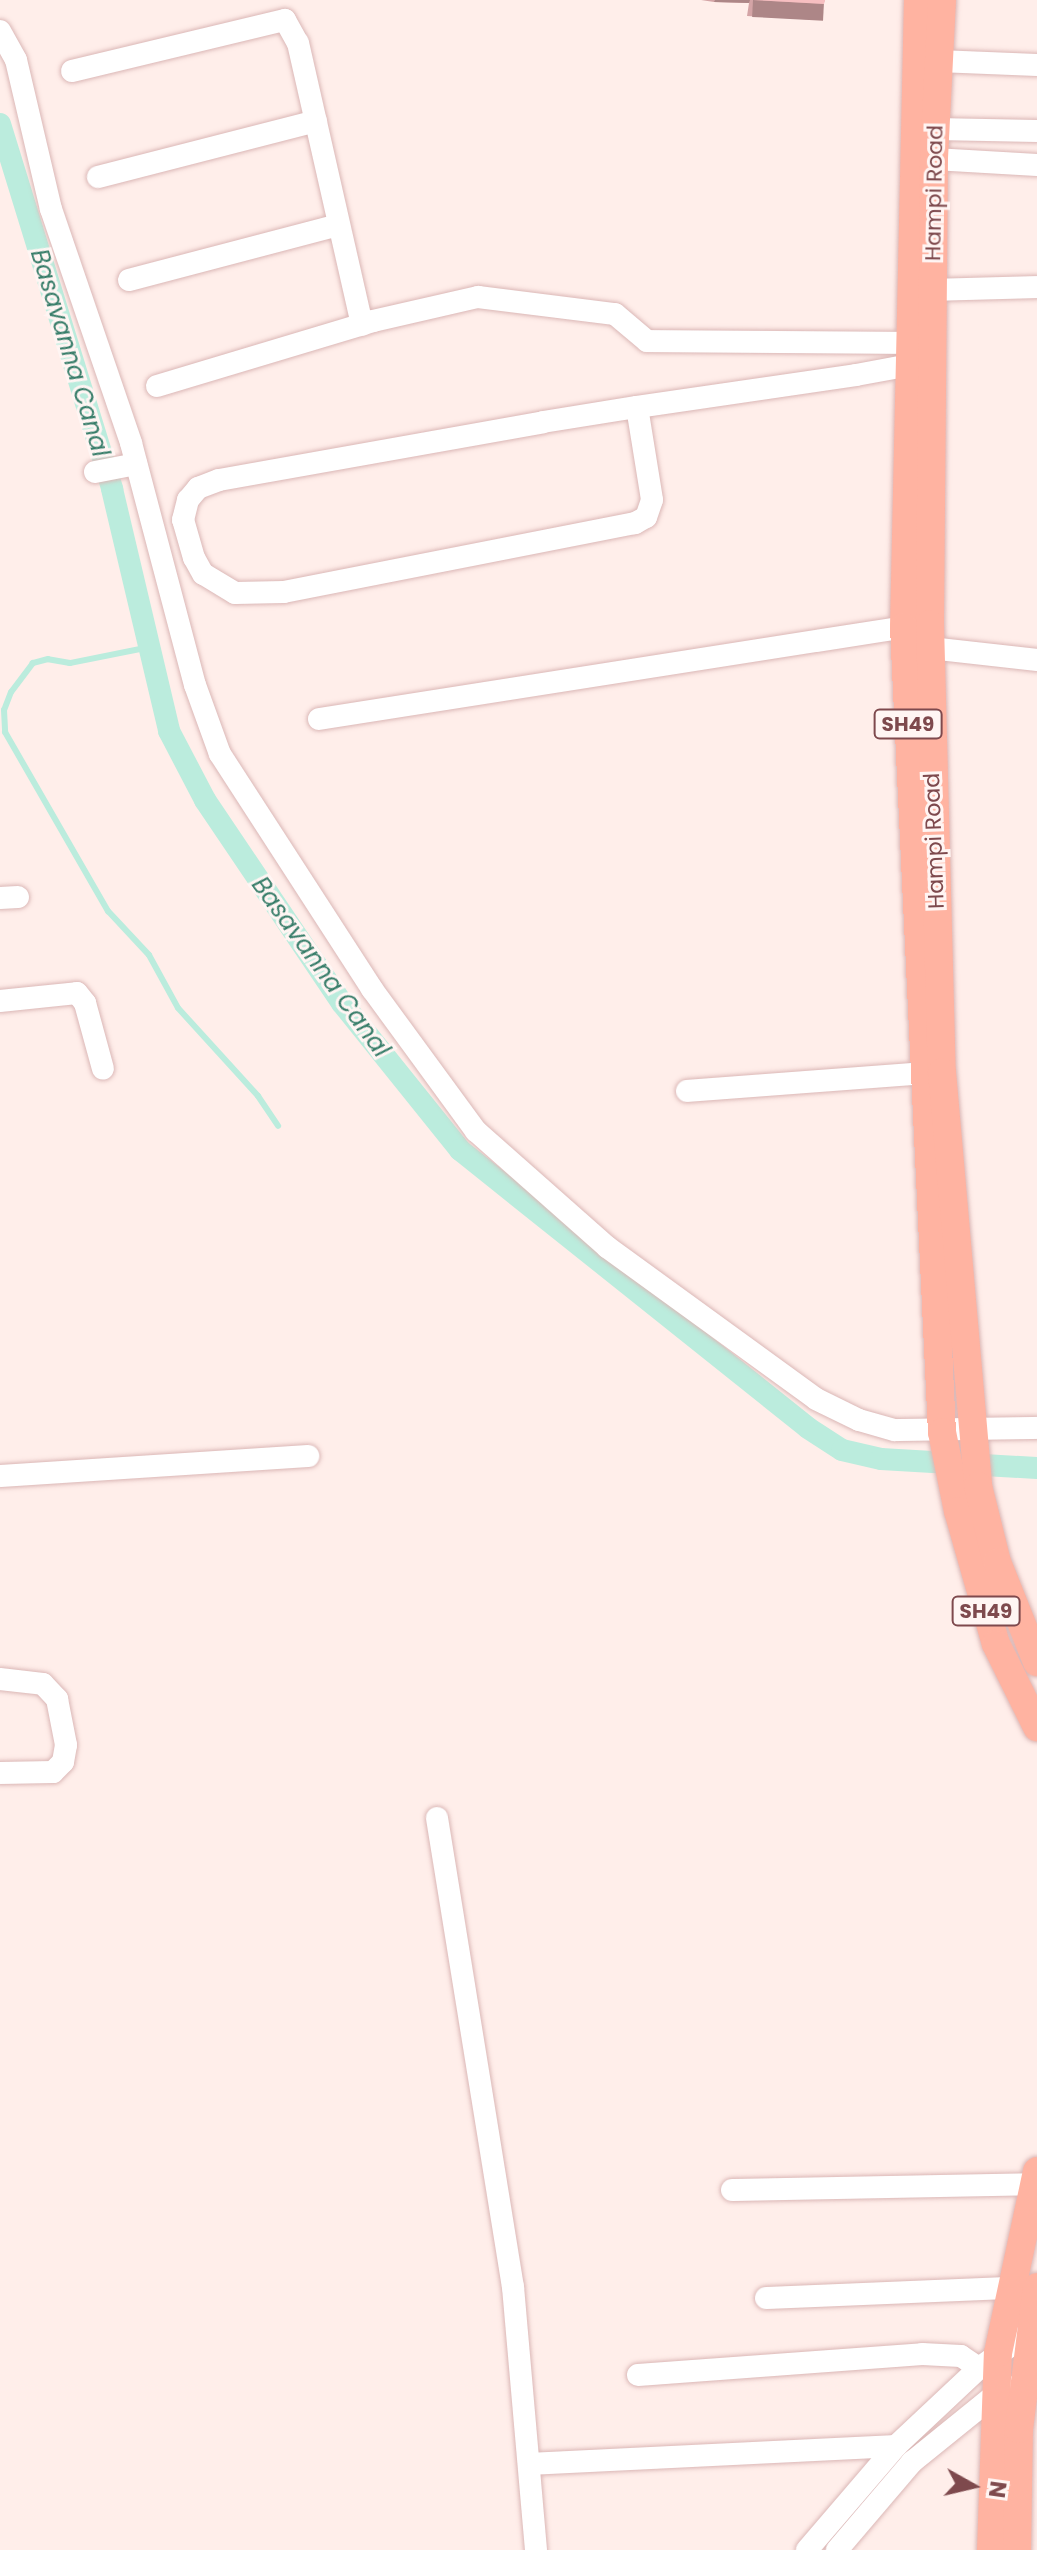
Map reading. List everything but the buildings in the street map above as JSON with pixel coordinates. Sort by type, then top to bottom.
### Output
[{"type":"main road","name":"SH49","points":[[915,356],[918,0]]},
{"type":"main road","name":"Hampi Road","points":[[942,0],[935,129],[932,290],[915,356],[932,1073],[972,1436]]},
{"type":"main road","name":"SH49","points":[[932,1073],[944,1439],[1037,1662]]},
{"type":"main road","name":"SH49","points":[[972,1436],[965,1487],[996,1644],[1037,1727]]},
{"type":"main road","points":[[991,2550],[995,2395],[988,2360],[1035,2177]]},
{"type":"main road","points":[[1017,2550],[1019,2429],[1037,2287]]},
{"type":"street","points":[[72,71],[285,20],[298,43],[362,325]]},
{"type":"street","points":[[0,31],[16,60],[51,209],[195,685],[220,754],[245,799],[372,989],[476,1131],[607,1247],[816,1399],[859,1420],[944,1439],[1037,1428]]},
{"type":"street","points":[[938,61],[1037,65]]},
{"type":"street","points":[[98,177],[316,121]]},
{"type":"street","points":[[935,129],[1037,131]]},
{"type":"street","points":[[934,159],[1037,165]]},
{"type":"street","points":[[129,280],[339,225]]},
{"type":"street","points":[[932,290],[1037,287]]},
{"type":"street","points":[[157,386],[362,325],[496,297],[615,314],[647,341],[915,356]]},
{"type":"street","points":[[637,407],[652,500],[646,517],[635,523],[284,592],[235,593],[203,574],[194,558],[183,520],[188,500],[198,488],[219,480],[915,356]]},
{"type":"street","points":[[95,472],[129,465]]},
{"type":"street","points":[[319,719],[921,633],[1037,660]]},
{"type":"street","points":[[0,1001],[77,993],[85,1003],[103,1069]]},
{"type":"street","points":[[687,1091],[932,1073]]},
{"type":"street","points":[[0,1476],[308,1456]]},
{"type":"street","points":[[0,1679],[43,1684],[57,1699],[66,1745],[63,1762],[53,1772],[0,1773]]},
{"type":"street","points":[[437,1818],[496,2164],[536,2550]]},
{"type":"street","points":[[732,2190],[1035,2177]]},
{"type":"street","points":[[766,2298],[1008,2288]]},
{"type":"street","points":[[807,2550],[896,2446],[988,2360],[1030,2332]]},
{"type":"street","points":[[638,2375],[922,2354],[988,2360]]},
{"type":"street","points":[[837,2550],[912,2462],[1027,2371]]},
{"type":"street","points":[[529,2464],[896,2446]]},
{"type":"waterway","name":"Basavanna Canal","points":[[0,124],[112,489],[169,731],[205,800],[342,1003],[460,1150],[808,1428],[842,1450],[881,1459],[1037,1468]]},
{"type":"waterway","points":[[150,647],[70,663],[48,659],[33,663],[11,692],[4,710],[5,732],[108,911],[149,955],[178,1008],[258,1096],[278,1126]]}]
